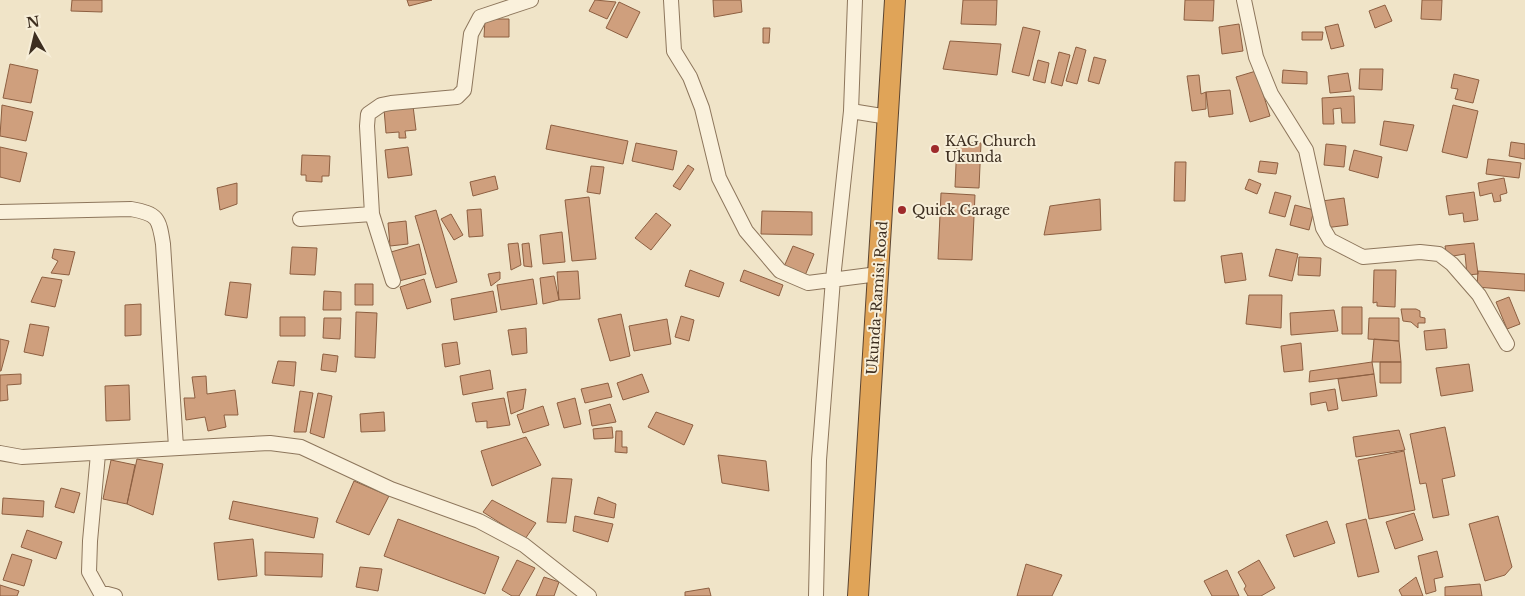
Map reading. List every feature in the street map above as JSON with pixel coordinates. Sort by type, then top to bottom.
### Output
[{"type":"highway","name":"Ukunda-Ramisi Road","points":[[858,596],[895,0]]},
{"type":"street","points":[[393,281],[372,214],[366,126],[368,114],[381,105],[391,103],[457,97],[464,90],[471,34],[480,17],[531,0]]},
{"type":"street","points":[[671,0],[674,51],[690,77],[702,108],[719,178],[746,231],[780,271],[808,283],[878,274]]},
{"type":"street","points":[[816,596],[819,460],[833,279],[851,111],[855,0]]},
{"type":"street","points":[[1244,0],[1256,57],[1271,94],[1306,150],[1322,228],[1330,240],[1363,257],[1420,252],[1439,254],[1452,264],[1478,295],[1507,344]]},
{"type":"street","points":[[851,111],[888,117]]},
{"type":"street","points":[[0,212],[131,209],[151,212],[160,222],[176,447]]},
{"type":"street","points":[[300,219],[372,214]]},
{"type":"street","points":[[0,453],[22,457],[98,454],[176,447],[270,444],[301,447],[391,489],[480,521],[524,545],[589,596]]},
{"type":"street","points":[[98,454],[89,572],[100,592],[115,596]]},
{"type":"building","points":[[72,0],[102,0],[102,12],[71,11]]},
{"type":"building","points":[[407,0],[432,0],[409,6]]},
{"type":"building","points":[[595,0],[616,2],[607,19],[589,11]]},
{"type":"building","points":[[713,0],[741,0],[742,12],[714,17]]},
{"type":"building","points":[[963,0],[997,0],[996,25],[961,24]]},
{"type":"building","points":[[1185,0],[1214,0],[1213,21],[1184,20]]},
{"type":"building","points":[[1422,0],[1442,0],[1441,20],[1421,19]]},
{"type":"building","points":[[619,2],[640,12],[627,38],[606,28]]},
{"type":"building","points":[[1385,5],[1392,21],[1375,28],[1369,11]]},
{"type":"building","points":[[485,19],[509,19],[509,37],[484,37]]},
{"type":"building","points":[[1239,24],[1243,51],[1222,54],[1219,27]]},
{"type":"building","points":[[1338,24],[1344,46],[1331,49],[1325,27]]},
{"type":"building","points":[[1023,27],[1040,31],[1029,76],[1012,72]]},
{"type":"building","points":[[763,28],[770,28],[769,43],[763,43]]},
{"type":"building","points":[[1302,32],[1323,32],[1322,40],[1302,40]]},
{"type":"building","points":[[950,41],[1001,44],[997,75],[943,69]]},
{"type":"building","points":[[1076,47],[1086,50],[1077,84],[1066,81]]},
{"type":"building","points":[[1059,52],[1070,55],[1062,86],[1051,83]]},
{"type":"building","points":[[1094,57],[1106,60],[1099,84],[1088,81]]},
{"type":"building","points":[[1038,60],[1049,63],[1045,83],[1033,80]]},
{"type":"building","points":[[10,64],[38,70],[31,103],[3,98]]},
{"type":"building","points":[[1360,69],[1383,69],[1382,90],[1359,89]]},
{"type":"building","points":[[1283,70],[1307,72],[1307,84],[1282,83]]},
{"type":"building","points":[[1256,71],[1270,116],[1250,122],[1236,77]]},
{"type":"building","points":[[1348,73],[1351,91],[1330,93],[1328,76]]},
{"type":"building","points":[[1454,74],[1479,80],[1473,103],[1455,99],[1458,89],[1451,88]]},
{"type":"building","points":[[1199,75],[1201,94],[1206,92],[1206,109],[1192,111],[1187,76]]},
{"type":"building","points":[[1230,90],[1233,114],[1209,117],[1206,92]]},
{"type":"building","points":[[1354,96],[1355,123],[1342,123],[1341,108],[1333,109],[1334,124],[1323,124],[1322,98]]},
{"type":"building","points":[[2,105],[33,112],[26,141],[0,136]]},
{"type":"building","points":[[1453,105],[1478,111],[1467,158],[1442,152]]},
{"type":"building","points":[[413,106],[416,130],[405,131],[406,138],[399,138],[399,132],[386,133],[384,109]]},
{"type":"building","points":[[1384,121],[1414,125],[1407,151],[1380,145]]},
{"type":"building","points":[[551,125],[628,141],[623,164],[546,149]]},
{"type":"building","points":[[957,142],[981,143],[979,188],[955,187]]},
{"type":"building","points":[[1511,142],[1525,144],[1525,159],[1509,156]]},
{"type":"building","points":[[636,143],[677,151],[673,170],[632,161]]},
{"type":"building","points":[[1326,144],[1346,146],[1344,167],[1324,165]]},
{"type":"building","points":[[0,147],[27,153],[20,182],[0,177]]},
{"type":"building","points":[[408,147],[412,175],[388,178],[385,150]]},
{"type":"building","points":[[1354,150],[1382,157],[1378,178],[1349,170]]},
{"type":"building","points":[[302,155],[330,156],[329,176],[322,176],[322,182],[306,181],[306,175],[301,175]]},
{"type":"building","points":[[1488,159],[1521,163],[1519,178],[1486,174]]},
{"type":"building","points":[[1260,161],[1278,163],[1276,174],[1258,172]]},
{"type":"building","points":[[1175,162],[1186,162],[1185,201],[1174,201]]},
{"type":"building","points":[[688,165],[694,169],[680,190],[673,186]]},
{"type":"building","points":[[591,166],[604,167],[600,194],[587,192]]},
{"type":"building","points":[[495,176],[498,189],[473,196],[470,182]]},
{"type":"building","points":[[1504,178],[1507,193],[1500,195],[1501,201],[1494,202],[1492,193],[1480,196],[1478,183]]},
{"type":"building","points":[[1249,179],[1261,184],[1257,194],[1245,189]]},
{"type":"building","points":[[237,183],[237,204],[220,210],[217,188]]},
{"type":"building","points":[[1275,192],[1291,196],[1285,217],[1269,213]]},
{"type":"building","points":[[1474,192],[1478,220],[1464,222],[1463,213],[1449,215],[1446,196]]},
{"type":"building","points":[[941,193],[975,195],[972,260],[938,259]]},
{"type":"building","points":[[589,197],[596,259],[572,261],[565,200]]},
{"type":"building","points":[[1344,198],[1348,225],[1325,228],[1322,201]]},
{"type":"building","points":[[1100,199],[1101,230],[1044,235],[1050,206]]},
{"type":"building","points":[[1295,205],[1314,210],[1309,230],[1290,225]]},
{"type":"building","points":[[481,209],[483,236],[469,237],[467,210]]},
{"type":"building","points":[[436,210],[457,282],[436,288],[415,216]]},
{"type":"building","points":[[762,211],[812,212],[812,235],[761,234]]},
{"type":"building","points":[[656,213],[671,225],[651,250],[635,238]]},
{"type":"building","points":[[451,214],[463,235],[454,240],[441,219]]},
{"type":"building","points":[[406,221],[408,244],[390,246],[388,223]]},
{"type":"building","points":[[562,232],[565,262],[543,264],[540,235]]},
{"type":"building","points":[[518,243],[521,265],[511,270],[508,244]]},
{"type":"building","points":[[529,243],[532,267],[524,266],[522,244]]},
{"type":"building","points":[[1474,243],[1478,274],[1467,275],[1465,254],[1447,257],[1445,246]]},
{"type":"building","points":[[419,244],[426,274],[399,281],[391,252]]},
{"type":"building","points":[[793,246],[814,254],[804,278],[783,269]]},
{"type":"building","points":[[292,247],[317,248],[315,275],[290,274]]},
{"type":"building","points":[[54,249],[75,252],[69,275],[51,273],[58,261],[52,258]]},
{"type":"building","points":[[1276,249],[1298,254],[1292,281],[1269,276]]},
{"type":"building","points":[[1242,253],[1246,280],[1225,283],[1221,256]]},
{"type":"building","points":[[1299,257],[1321,258],[1320,276],[1298,275]]},
{"type":"building","points":[[690,270],[724,283],[719,297],[685,286]]},
{"type":"building","points":[[744,270],[783,285],[779,296],[740,281]]},
{"type":"building","points":[[1374,270],[1396,270],[1395,307],[1377,306],[1377,302],[1373,303]]},
{"type":"building","points":[[578,271],[580,299],[559,300],[557,272]]},
{"type":"building","points":[[1478,271],[1525,274],[1525,291],[1477,287]]},
{"type":"building","points":[[500,272],[500,279],[491,286],[488,274]]},
{"type":"building","points":[[554,276],[559,300],[543,304],[540,278]]},
{"type":"building","points":[[42,277],[62,280],[55,307],[31,302]]},
{"type":"building","points":[[424,279],[431,302],[407,309],[400,287]]},
{"type":"building","points":[[533,279],[537,304],[501,310],[497,285]]},
{"type":"building","points":[[230,282],[251,284],[247,318],[225,315]]},
{"type":"building","points":[[355,284],[373,284],[373,305],[355,305]]},
{"type":"building","points":[[324,291],[341,292],[341,310],[323,310]]},
{"type":"building","points":[[493,291],[497,312],[454,320],[451,299]]},
{"type":"building","points":[[1249,295],[1282,295],[1281,328],[1246,324]]},
{"type":"building","points":[[1509,297],[1520,324],[1507,329],[1496,302]]},
{"type":"building","points":[[141,304],[141,335],[125,336],[125,305]]},
{"type":"building","points":[[1342,307],[1362,307],[1362,334],[1342,334]]},
{"type":"building","points":[[1401,309],[1416,309],[1420,311],[1420,317],[1425,318],[1425,323],[1418,323],[1418,328],[1411,322],[1403,321]]},
{"type":"building","points":[[1334,310],[1338,331],[1291,335],[1290,313]]},
{"type":"building","points":[[356,312],[377,313],[375,358],[355,357]]},
{"type":"building","points":[[621,314],[630,356],[610,361],[598,319]]},
{"type":"building","points":[[681,316],[694,320],[689,341],[675,337]]},
{"type":"building","points":[[280,317],[305,317],[305,336],[280,336]]},
{"type":"building","points":[[324,318],[341,318],[340,339],[323,338]]},
{"type":"building","points":[[1369,318],[1399,318],[1399,341],[1368,339]]},
{"type":"building","points":[[667,319],[671,344],[634,351],[629,326]]},
{"type":"building","points":[[30,324],[49,327],[43,356],[24,352]]},
{"type":"building","points":[[526,328],[527,353],[512,355],[508,330]]},
{"type":"building","points":[[1445,329],[1447,348],[1426,350],[1424,331]]},
{"type":"building","points":[[0,339],[9,341],[1,371],[0,371]]},
{"type":"building","points":[[1374,339],[1399,341],[1401,362],[1372,362]]},
{"type":"building","points":[[457,342],[460,364],[445,367],[442,344]]},
{"type":"building","points":[[1301,343],[1303,370],[1284,372],[1281,346]]},
{"type":"building","points":[[323,354],[338,356],[336,372],[321,370]]},
{"type":"building","points":[[278,361],[296,362],[294,386],[272,383]]},
{"type":"building","points":[[1372,362],[1374,374],[1309,382],[1310,371]]},
{"type":"building","points":[[1380,362],[1401,362],[1401,383],[1380,383]]},
{"type":"building","points":[[1469,364],[1473,391],[1441,396],[1436,368]]},
{"type":"building","points":[[490,370],[493,389],[463,395],[460,376]]},
{"type":"building","points":[[21,374],[21,384],[7,385],[8,400],[0,401],[0,375]]},
{"type":"building","points":[[642,374],[649,392],[623,400],[617,383]]},
{"type":"building","points":[[1374,374],[1377,396],[1342,401],[1338,379]]},
{"type":"building","points":[[206,376],[207,394],[235,390],[238,415],[224,415],[226,427],[208,431],[205,417],[186,420],[184,398],[195,398],[192,377]]},
{"type":"building","points":[[608,383],[612,397],[585,403],[581,389]]},
{"type":"building","points":[[129,385],[130,420],[106,421],[105,386]]},
{"type":"building","points":[[526,389],[523,409],[511,414],[507,392]]},
{"type":"building","points":[[1335,389],[1338,409],[1328,411],[1326,402],[1311,405],[1310,393]]},
{"type":"building","points":[[300,391],[313,393],[306,432],[294,432]]},
{"type":"building","points":[[318,393],[332,396],[324,438],[310,433]]},
{"type":"building","points":[[504,398],[510,425],[487,428],[487,421],[476,422],[472,403]]},
{"type":"building","points":[[575,398],[581,424],[564,428],[557,403]]},
{"type":"building","points":[[610,404],[616,422],[592,426],[589,410]]},
{"type":"building","points":[[543,406],[549,425],[523,433],[517,415]]},
{"type":"building","points":[[384,412],[385,431],[361,432],[360,414]]},
{"type":"building","points":[[656,412],[693,425],[684,445],[648,427]]},
{"type":"building","points":[[612,427],[613,438],[594,439],[593,429]]},
{"type":"building","points":[[1445,427],[1455,476],[1442,479],[1449,515],[1433,518],[1426,483],[1420,484],[1410,434]]},
{"type":"building","points":[[1399,430],[1405,450],[1356,457],[1353,437]]},
{"type":"building","points":[[616,431],[622,431],[622,447],[627,447],[627,453],[615,452]]},
{"type":"building","points":[[526,437],[541,465],[492,486],[481,451]]},
{"type":"building","points":[[1404,451],[1415,510],[1369,519],[1358,460]]},
{"type":"building","points":[[718,455],[766,461],[769,491],[722,483]]},
{"type":"building","points":[[137,459],[163,464],[153,515],[127,504]]},
{"type":"building","points":[[111,460],[135,465],[127,504],[103,499]]},
{"type":"building","points":[[552,478],[572,479],[566,523],[547,522]]},
{"type":"building","points":[[354,481],[389,496],[369,535],[336,522]]},
{"type":"building","points":[[61,488],[80,493],[74,513],[55,507]]},
{"type":"building","points":[[598,497],[616,504],[614,518],[594,514]]},
{"type":"building","points":[[3,498],[44,501],[43,517],[2,514]]},
{"type":"building","points":[[492,500],[536,523],[525,539],[483,512]]},
{"type":"building","points":[[233,501],[318,518],[314,538],[229,519]]},
{"type":"building","points":[[1414,513],[1423,540],[1395,549],[1386,522]]},
{"type":"building","points":[[575,516],[613,524],[608,542],[573,531]]},
{"type":"building","points":[[1498,516],[1512,567],[1505,575],[1485,581],[1469,524]]},
{"type":"building","points":[[398,519],[499,557],[485,594],[384,556]]},
{"type":"building","points":[[1366,519],[1379,572],[1358,577],[1346,524]]},
{"type":"building","points":[[1327,521],[1335,543],[1294,557],[1286,535]]},
{"type":"building","points":[[27,530],[62,542],[56,559],[21,547]]},
{"type":"building","points":[[253,539],[257,576],[218,580],[214,543]]},
{"type":"building","points":[[1437,551],[1443,577],[1434,579],[1436,591],[1426,594],[1418,556]]},
{"type":"building","points":[[265,552],[323,554],[322,577],[265,575]]},
{"type":"building","points":[[12,554],[32,560],[24,586],[3,580]]},
{"type":"building","points":[[517,560],[535,568],[519,596],[512,596],[502,590]]},
{"type":"building","points":[[1259,560],[1275,588],[1261,596],[1248,596],[1244,589],[1246,586],[1238,572]]},
{"type":"building","points":[[1026,564],[1062,575],[1052,596],[1017,596]]},
{"type":"building","points":[[360,567],[382,569],[378,591],[356,587]]},
{"type":"building","points":[[1227,570],[1239,596],[1212,596],[1204,581]]},
{"type":"building","points":[[544,577],[559,582],[554,596],[536,596]]},
{"type":"building","points":[[1416,577],[1423,596],[1402,596],[1399,590]]},
{"type":"building","points":[[1480,584],[1482,596],[1445,596],[1445,587]]},
{"type":"building","points":[[0,585],[19,591],[17,596],[0,596]]},
{"type":"building","points":[[709,588],[711,596],[685,596],[685,592]]},
{"type":"place","name":"KAG Church Ukunda","points":[[935,149]]},
{"type":"place","name":"Quick Garage","points":[[902,210]]}]
